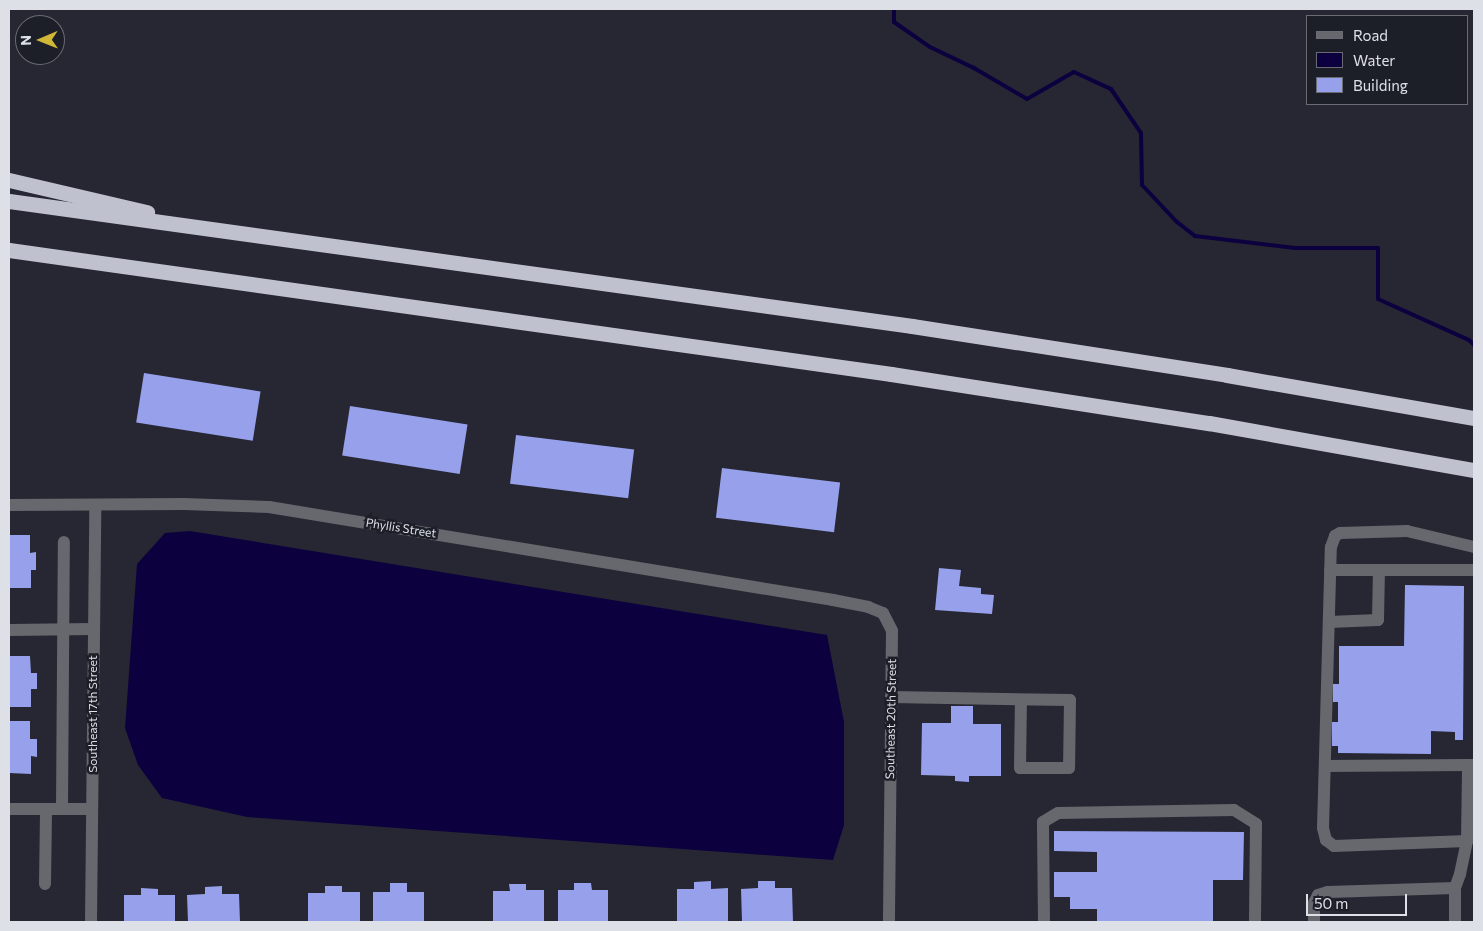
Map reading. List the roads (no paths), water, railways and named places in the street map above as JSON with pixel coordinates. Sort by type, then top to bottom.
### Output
[{"type":"highway","points":[[9,180],[87,196],[216,230]]},
{"type":"highway","points":[[9,201],[663,290],[1008,340],[1227,375],[1474,418]]},
{"type":"highway","points":[[9,250],[900,376],[1209,423],[1474,470]]},
{"type":"highway","points":[[9,254],[39,254]]},
{"type":"street","name":"Phyllis Street","points":[[9,505],[184,504],[269,507],[789,592]]},
{"type":"street","name":"Southeast 17th Street","points":[[92,922],[95,506]]},
{"type":"street","points":[[1466,841],[1334,846],[1326,840],[1323,828],[1330,570],[1331,548],[1335,536],[1340,533],[1407,531],[1474,547]]},
{"type":"street","points":[[62,808],[64,542]]},
{"type":"street","points":[[1330,570],[1474,570]]},
{"type":"street","points":[[1329,622],[1378,620],[1379,570]]},
{"type":"street","name":"Southeast 20th Street","points":[[789,592],[868,607],[883,614],[892,631],[889,922]]},
{"type":"street","points":[[9,630],[94,629]]},
{"type":"street","points":[[891,697],[1070,700],[1069,768],[1020,768],[1021,700]]},
{"type":"street","points":[[1325,766],[1471,765],[1466,841],[1460,874],[1455,888],[1455,922]]},
{"type":"street","points":[[9,809],[92,809]]},
{"type":"street","points":[[44,884],[46,809]]},
{"type":"street","points":[[1044,922],[1043,822],[1058,813],[1234,810],[1256,824],[1255,922]]},
{"type":"street","points":[[1314,922],[1314,903],[1318,895],[1328,892],[1455,888]]},
{"type":"water","points":[[190,531],[827,635],[844,722],[844,825],[833,860],[247,817],[162,798],[138,765],[125,728],[137,564],[165,533]]},
{"type":"waterway","points":[[894,9],[894,22],[930,47],[974,68],[1027,99],[1074,72],[1111,89],[1141,133],[1142,185],[1177,222],[1195,236],[1295,248],[1378,248],[1378,299],[1469,340],[1474,345]]}]
